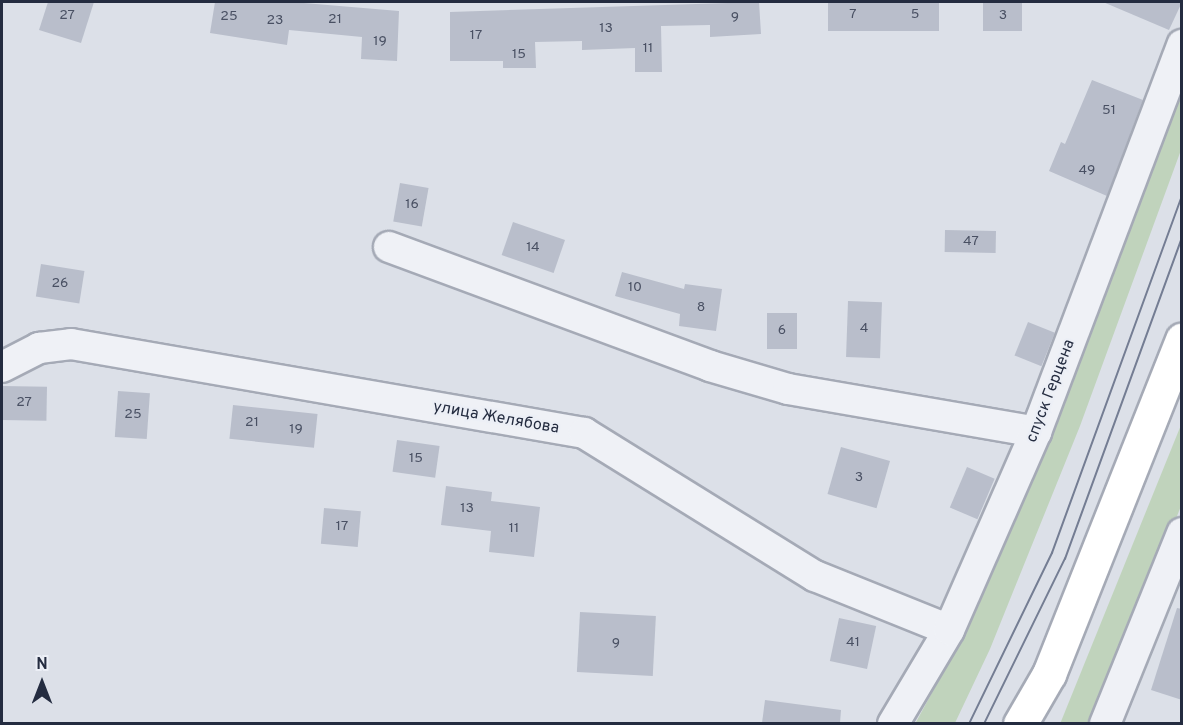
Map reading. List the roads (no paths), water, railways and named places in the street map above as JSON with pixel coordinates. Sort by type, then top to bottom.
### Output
[{"type":"main road","points":[[1020,723],[1049,674],[1182,339]]},
{"type":"main road","points":[[1040,723],[1049,674]]},
{"type":"street","name":"спуск Герцена","points":[[893,723],[950,630],[1036,432],[1182,45]]},
{"type":"street","points":[[388,247],[710,366],[788,389],[1036,432]]},
{"type":"street","name":"улица Желябова","points":[[2,367],[39,348],[82,345],[584,434],[815,576],[950,630]]},
{"type":"street","points":[[1105,723],[1182,533]]},
{"type":"tram line","points":[[969,724],[1052,553],[1182,196]]},
{"type":"tram line","points":[[984,724],[1065,559],[1182,237]]}]
